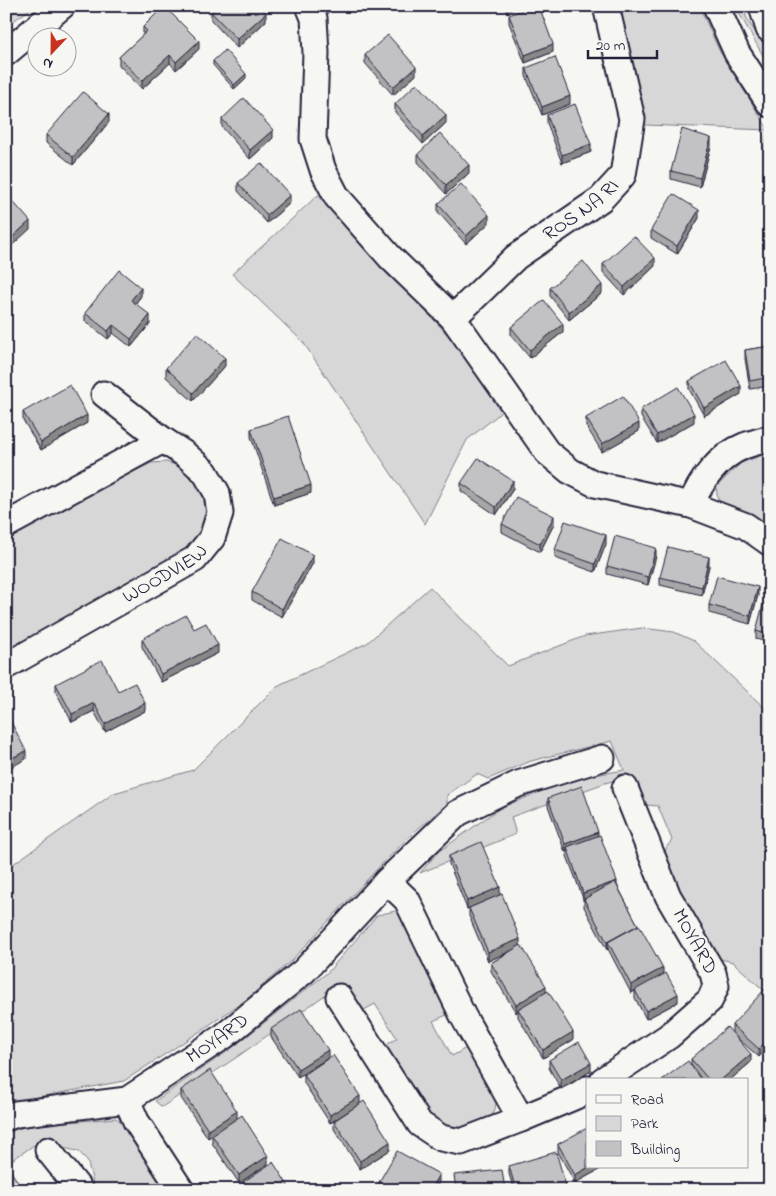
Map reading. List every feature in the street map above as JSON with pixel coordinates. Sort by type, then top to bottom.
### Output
[{"type":"street","points":[[6,54],[62,6]]},
{"type":"street","points":[[309,6],[314,18],[316,53],[313,139],[323,170],[337,197],[390,256],[453,318],[548,452],[570,472],[596,484],[690,505],[746,526],[770,543]]},
{"type":"street","name":"ROS NA RI","points":[[453,318],[516,257],[601,199],[623,175],[632,119],[606,6]]},
{"type":"street","points":[[716,6],[738,53],[770,104]]},
{"type":"street","points":[[769,29],[763,10],[770,9]]},
{"type":"street","name":"WOODVIEW","points":[[6,666],[195,559],[212,538],[220,513],[217,493],[205,472],[186,455],[163,440],[104,394]]},
{"type":"street","points":[[690,505],[697,489],[718,462],[742,447],[770,438]]},
{"type":"street","points":[[6,524],[163,440]]},
{"type":"street","name":"MOYARD","points":[[6,1118],[16,1114],[127,1100],[224,1036],[304,971],[387,882],[458,814],[518,784],[602,758]]},
{"type":"street","name":"MOYARD","points":[[605,1078],[669,1036],[710,1000],[716,986],[713,972],[668,896],[625,788]]},
{"type":"street","points":[[387,882],[407,900],[464,1016],[521,1119]]},
{"type":"street","points":[[339,997],[420,1124],[441,1138],[461,1142],[576,1096],[586,1090]]},
{"type":"street","points":[[127,1100],[136,1121],[181,1190]]},
{"type":"street","points":[[48,1150],[80,1190]]},
{"type":"green space","points":[[6,6],[32,6],[32,8],[6,26]]},
{"type":"green space","points":[[618,6],[699,6],[719,50],[770,132],[770,156],[764,151],[767,130],[645,125],[641,123]]},
{"type":"green space","points":[[735,6],[742,6],[748,21],[770,53],[770,68]]},
{"type":"green space","points":[[318,195],[367,251],[414,297],[452,340],[504,408],[467,440],[425,524],[303,342],[232,274]]},
{"type":"green space","points":[[770,452],[770,529],[728,509],[718,500],[716,487],[741,463]]},
{"type":"green space","points":[[166,462],[185,468],[200,483],[209,501],[205,528],[190,546],[37,639],[6,654],[6,535],[151,463]]},
{"type":"green space","points":[[430,587],[508,666],[585,636],[642,628],[674,632],[694,641],[770,713],[770,996],[733,962],[716,958],[664,862],[666,848],[672,840],[658,806],[646,805],[639,799],[630,776],[605,783],[511,817],[516,834],[420,873],[437,853],[500,808],[572,779],[624,770],[612,741],[531,761],[488,779],[477,774],[447,795],[447,804],[413,833],[379,867],[292,960],[247,999],[124,1081],[6,1103],[6,869],[114,793],[193,770],[277,686],[367,643]]},
{"type":"green space","points":[[395,911],[408,921],[449,1014],[433,1021],[452,1056],[468,1047],[496,1103],[493,1114],[489,1119],[457,1132],[447,1129],[437,1121],[417,1098],[384,1051],[388,1044],[397,1038],[375,1004],[364,1010],[357,1009],[342,983],[162,1107],[155,1101],[232,1048],[328,972],[377,915]]},
{"type":"green space","points":[[116,1118],[125,1125],[169,1190],[95,1190],[87,1160],[78,1151],[65,1147],[49,1135],[6,1164],[6,1132],[32,1125]]},
{"type":"building","points":[[164,6],[199,41],[176,62],[170,55],[142,81],[119,57],[147,31],[143,27]]},
{"type":"building","points":[[218,6],[260,6],[266,13],[237,39],[211,12]]},
{"type":"building","points":[[532,6],[539,6],[553,44],[525,55],[509,15]]},
{"type":"building","points":[[388,35],[416,67],[393,87],[365,55]]},
{"type":"building","points":[[225,50],[246,74],[234,85],[213,61]]},
{"type":"building","points":[[555,57],[570,96],[542,107],[526,68]]},
{"type":"building","points":[[417,83],[446,115],[423,136],[395,104]]},
{"type":"building","points":[[83,92],[109,114],[73,157],[46,135]]},
{"type":"building","points":[[244,98],[273,130],[250,150],[222,119]]},
{"type":"building","points":[[575,104],[591,144],[562,155],[547,115]]},
{"type":"building","points":[[682,129],[711,138],[700,178],[671,171]]},
{"type":"building","points":[[440,133],[469,165],[446,185],[418,154]]},
{"type":"building","points":[[261,163],[290,195],[267,215],[238,183]]},
{"type":"building","points":[[461,184],[489,215],[466,236],[438,204]]},
{"type":"building","points":[[673,194],[699,210],[677,246],[651,230]]},
{"type":"building","points":[[9,197],[30,221],[6,243],[6,199]]},
{"type":"building","points":[[634,236],[655,258],[624,287],[603,264]]},
{"type":"building","points":[[583,261],[602,285],[569,312],[550,288]]},
{"type":"building","points":[[119,270],[141,288],[131,300],[150,315],[131,339],[113,325],[108,331],[85,313]]},
{"type":"building","points":[[544,300],[563,324],[530,350],[511,327]]},
{"type":"building","points":[[197,333],[225,358],[193,393],[166,368]]},
{"type":"building","points":[[770,346],[770,377],[750,381],[745,350]]},
{"type":"building","points":[[726,360],[741,386],[704,408],[689,381]]},
{"type":"building","points":[[70,385],[87,415],[41,442],[23,412]]},
{"type":"building","points":[[678,387],[694,414],[657,435],[641,409]]},
{"type":"building","points":[[623,396],[639,423],[602,444],[586,418]]},
{"type":"building","points":[[288,416],[311,485],[274,497],[251,429]]},
{"type":"building","points":[[478,458],[513,481],[496,507],[461,483]]},
{"type":"building","points":[[516,497],[554,516],[540,544],[502,524]]},
{"type":"building","points":[[565,521],[606,535],[595,564],[555,550]]},
{"type":"building","points":[[615,536],[656,548],[648,577],[607,566]]},
{"type":"building","points":[[282,538],[313,555],[282,609],[252,592]]},
{"type":"building","points":[[668,547],[709,557],[702,587],[660,577]]},
{"type":"building","points":[[717,576],[758,587],[750,616],[709,605]]},
{"type":"building","points":[[764,601],[770,603],[770,635],[756,631]]},
{"type":"building","points":[[186,615],[194,629],[206,623],[218,645],[161,674],[142,639]]},
{"type":"building","points":[[102,660],[118,691],[135,683],[145,703],[105,724],[94,703],[72,714],[56,684]]},
{"type":"building","points":[[10,720],[26,751],[6,761],[6,722]]},
{"type":"building","points":[[582,786],[598,832],[565,844],[548,798]]},
{"type":"building","points":[[600,835],[617,881],[583,893],[567,847]]},
{"type":"building","points":[[481,842],[500,887],[467,901],[449,856]]},
{"type":"building","points":[[615,882],[638,925],[607,942],[584,899]]},
{"type":"building","points":[[502,894],[520,939],[488,952],[469,908]]},
{"type":"building","points":[[639,925],[663,968],[631,985],[608,942]]},
{"type":"building","points":[[521,945],[546,986],[516,1005],[491,963]]},
{"type":"building","points":[[666,973],[678,994],[646,1011],[635,990]]},
{"type":"building","points":[[765,989],[770,994],[770,1037],[759,1049],[732,1025]]},
{"type":"building","points":[[548,991],[573,1032],[543,1050],[518,1009]]},
{"type":"building","points":[[301,1009],[328,1050],[298,1069],[271,1029]]},
{"type":"building","points":[[727,1027],[751,1054],[723,1078],[707,1078],[691,1059]]},
{"type":"building","points":[[579,1042],[591,1063],[561,1080],[549,1060]]},
{"type":"building","points":[[333,1055],[360,1096],[330,1115],[304,1075]]},
{"type":"building","points":[[688,1061],[700,1078],[665,1078]]},
{"type":"building","points":[[210,1070],[237,1111],[208,1130],[181,1090]]},
{"type":"building","points":[[364,1101],[390,1142],[360,1161],[334,1121]]},
{"type":"building","points":[[242,1115],[268,1156],[239,1175],[212,1135]]},
{"type":"building","points":[[586,1129],[587,1168],[575,1175],[558,1144]]},
{"type":"building","points":[[397,1151],[439,1174],[430,1190],[394,1190],[379,1182]]},
{"type":"building","points":[[556,1152],[566,1186],[553,1190],[516,1190],[509,1166]]},
{"type":"building","points":[[273,1162],[291,1190],[248,1190],[243,1182]]},
{"type":"building","points":[[6,1164],[23,1190],[6,1190]]},
{"type":"building","points":[[502,1170],[505,1190],[456,1190],[454,1175]]}]
